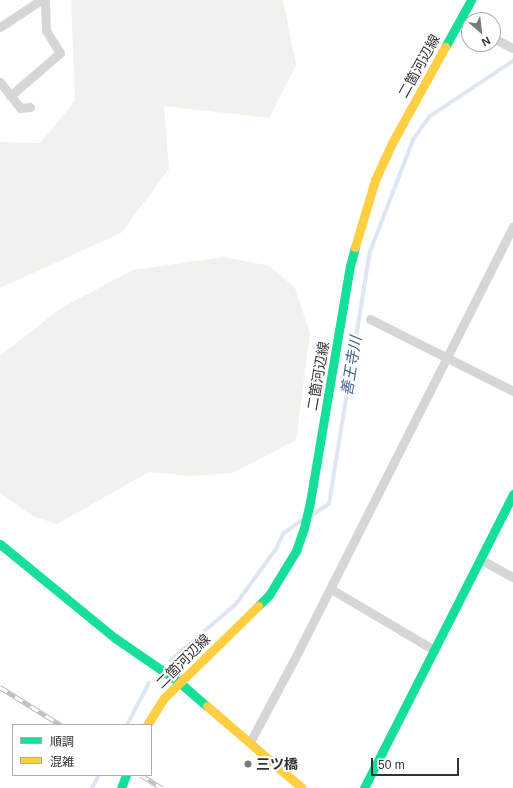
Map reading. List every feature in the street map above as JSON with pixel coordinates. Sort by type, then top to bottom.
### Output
[{"type":"main road","name":"二箇河辺線","points":[[148,724],[164,698],[178,682],[268,595],[296,551],[304,528],[310,502],[350,266],[362,221],[376,180],[392,143],[471,0]]},
{"type":"main road","points":[[364,788],[513,494]]},
{"type":"main road","points":[[0,544],[115,638],[178,682],[302,788]]},
{"type":"main road","points":[[121,788],[126,776]]},
{"type":"street","points":[[0,27],[41,0]]},
{"type":"street","points":[[10,96],[60,53],[46,31],[45,0]]},
{"type":"street","points":[[501,42],[513,48]]},
{"type":"street","points":[[0,82],[20,108],[30,107]]},
{"type":"street","points":[[250,742],[331,589],[513,227]]},
{"type":"street","points":[[370,319],[513,391]]},
{"type":"street","points":[[480,559],[513,577]]},
{"type":"street","points":[[331,589],[434,650]]},
{"type":"shaded area","points":[[71,0],[283,0],[296,65],[269,118],[164,106],[169,169],[121,233],[0,288],[0,142],[40,143],[75,101]]},
{"type":"shaded area","points":[[224,257],[270,266],[295,288],[310,333],[296,440],[232,473],[190,476],[149,472],[57,524],[32,516],[0,493],[0,356],[61,308],[133,270]]},
{"type":"waterway","name":"善王寺川","points":[[312,515],[329,504],[370,252],[413,140],[429,117],[513,61]]},
{"type":"waterway","name":"善王寺川","points":[[171,660],[236,604],[276,549],[283,534],[301,521]]},
{"type":"waterway","name":"善王寺川","points":[[128,724],[149,683]]},
{"type":"waterway","name":"善王寺川","points":[[92,788],[98,776]]},
{"type":"railway","points":[[0,687],[59,724]]},
{"type":"railway","points":[[143,776],[162,788]]},
{"type":"traffic: fast","points":[[445,47],[471,0]]},
{"type":"traffic: fast","points":[[258,606],[269,595],[296,551],[304,528],[310,502],[350,266],[355,247]]},
{"type":"traffic: fast","points":[[364,788],[513,494]]},
{"type":"traffic: fast","points":[[0,544],[115,638],[179,682],[207,706]]},
{"type":"traffic: fast","points":[[121,788],[126,776]]},
{"type":"traffic: slow","points":[[355,247],[375,180],[392,143],[445,47]]},
{"type":"traffic: slow","points":[[148,724],[164,698],[258,606]]},
{"type":"traffic: slow","points":[[207,706],[302,788]]},
{"type":"place","name":"三ツ橋","points":[[248,764]]}]
